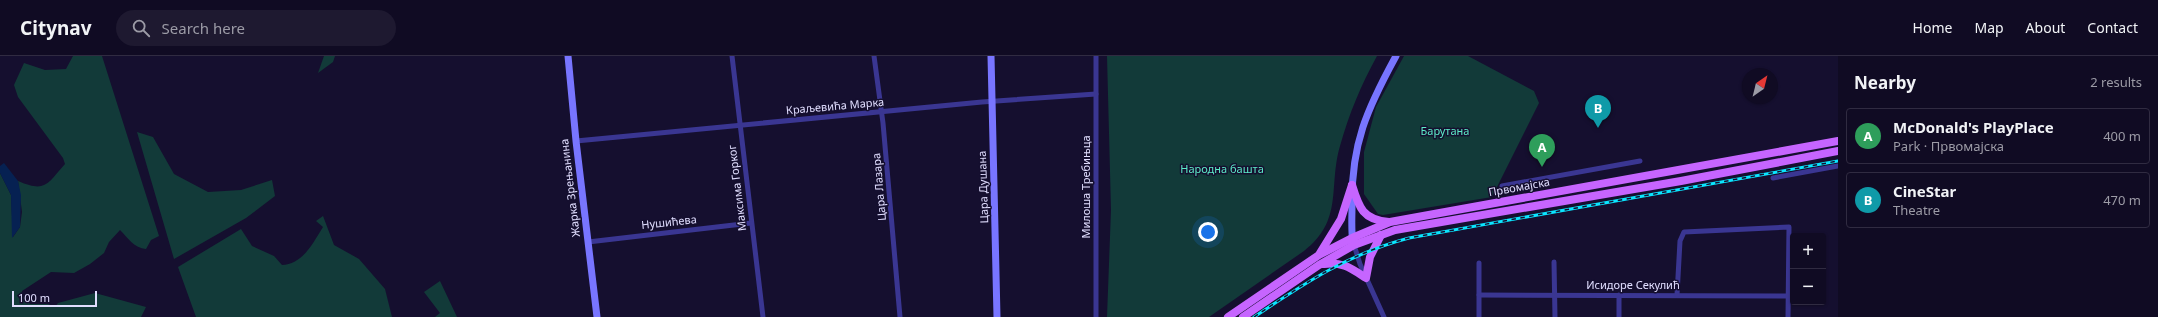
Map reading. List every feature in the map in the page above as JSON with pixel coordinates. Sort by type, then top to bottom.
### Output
[{"type":"main road","name":"Првомајска","points":[[1228,317],[1319,255],[1353,241],[1390,222],[1838,141]]},
{"type":"main road","name":"Првомајска","points":[[1243,317],[1353,241],[1428,224],[1681,181],[1838,151]]},
{"type":"main road","points":[[1352,185],[1358,202],[1368,216],[1380,221],[1390,222]]},
{"type":"main road","points":[[1319,255],[1341,219],[1352,185]]},
{"type":"main road","points":[[1319,265],[1340,263],[1349,266],[1366,278],[1370,257],[1381,235]]},
{"type":"street","name":"Жарка Зрењанина","points":[[568,56],[576,141],[597,317]]},
{"type":"street","name":"Максима Горког","points":[[732,56],[763,317]]},
{"type":"street","name":"Цара Лазара","points":[[874,56],[882,112],[900,317]]},
{"type":"street","name":"Цара Душана","points":[[990,56],[997,317]]},
{"type":"street","name":"Милоша Требињца","points":[[1096,56],[1096,317]]},
{"type":"street","points":[[1384,317],[1366,278],[1353,241],[1352,185],[1354,159],[1362,125],[1375,94],[1396,56]]},
{"type":"street","name":"Краљевића Марка","points":[[576,141],[992,101],[1096,94]]},
{"type":"street","points":[[1502,186],[1640,161]]},
{"type":"street","points":[[1773,178],[1838,166]]},
{"type":"street","name":"Нушићева","points":[[588,242],[751,223]]},
{"type":"street","points":[[1677,295],[1680,241],[1684,232],[1789,227],[1787,296],[1788,317]]},
{"type":"street","points":[[1554,262],[1555,317]]},
{"type":"street","points":[[1479,263],[1479,317]]},
{"type":"street","name":"Исидоре Секулић","points":[[1479,295],[1787,296]]},
{"type":"street","points":[[1619,295],[1619,317]]},
{"type":"green space","points":[[73,56],[102,56],[159,236],[151,240],[146,249],[135,245],[120,230],[109,242],[104,253],[90,264],[74,273],[51,272],[22,291],[23,296],[30,304],[48,304],[55,307],[58,303],[95,293],[146,307],[141,317],[0,317],[0,173],[11,195],[13,237],[20,227],[22,212],[18,181],[27,185],[40,186],[50,181],[65,164],[63,158],[18,97],[14,85],[24,63],[45,70],[66,69]]},
{"type":"green space","points":[[324,56],[335,56],[333,62],[318,73]]},
{"type":"green space","name":"Народна башта","points":[[1107,56],[1377,56],[1356,100],[1340,146],[1330,215],[1325,227],[1317,239],[1304,251],[1209,317],[1107,317],[1111,210]]},
{"type":"green space","name":"Барутана","points":[[1404,56],[1468,56],[1534,91],[1539,103],[1492,197],[1383,215],[1378,214],[1364,194],[1364,152],[1376,107]]},
{"type":"green space","points":[[137,132],[153,137],[174,174],[208,192],[241,190],[272,180],[275,196],[246,218],[174,259]]},
{"type":"green space","points":[[323,216],[334,245],[359,259],[385,289],[392,317],[196,317],[178,267],[241,229],[252,246],[274,256],[282,265],[289,264],[302,257],[307,252],[323,227],[316,221]]},
{"type":"green space","points":[[440,281],[457,317],[435,317],[440,313],[424,292]]},
{"type":"water","points":[[4,163],[18,181],[21,195],[20,227],[12,238],[11,195],[0,173],[0,166]]},
{"type":"railway","points":[[1254,317],[1309,281],[1347,261],[1366,252],[1409,238],[1838,161]]},
{"type":"place","name":"CineStar","points":[[1598,128]]},
{"type":"place","name":"McDonald's PlayPlace","points":[[1542,167]]}]
